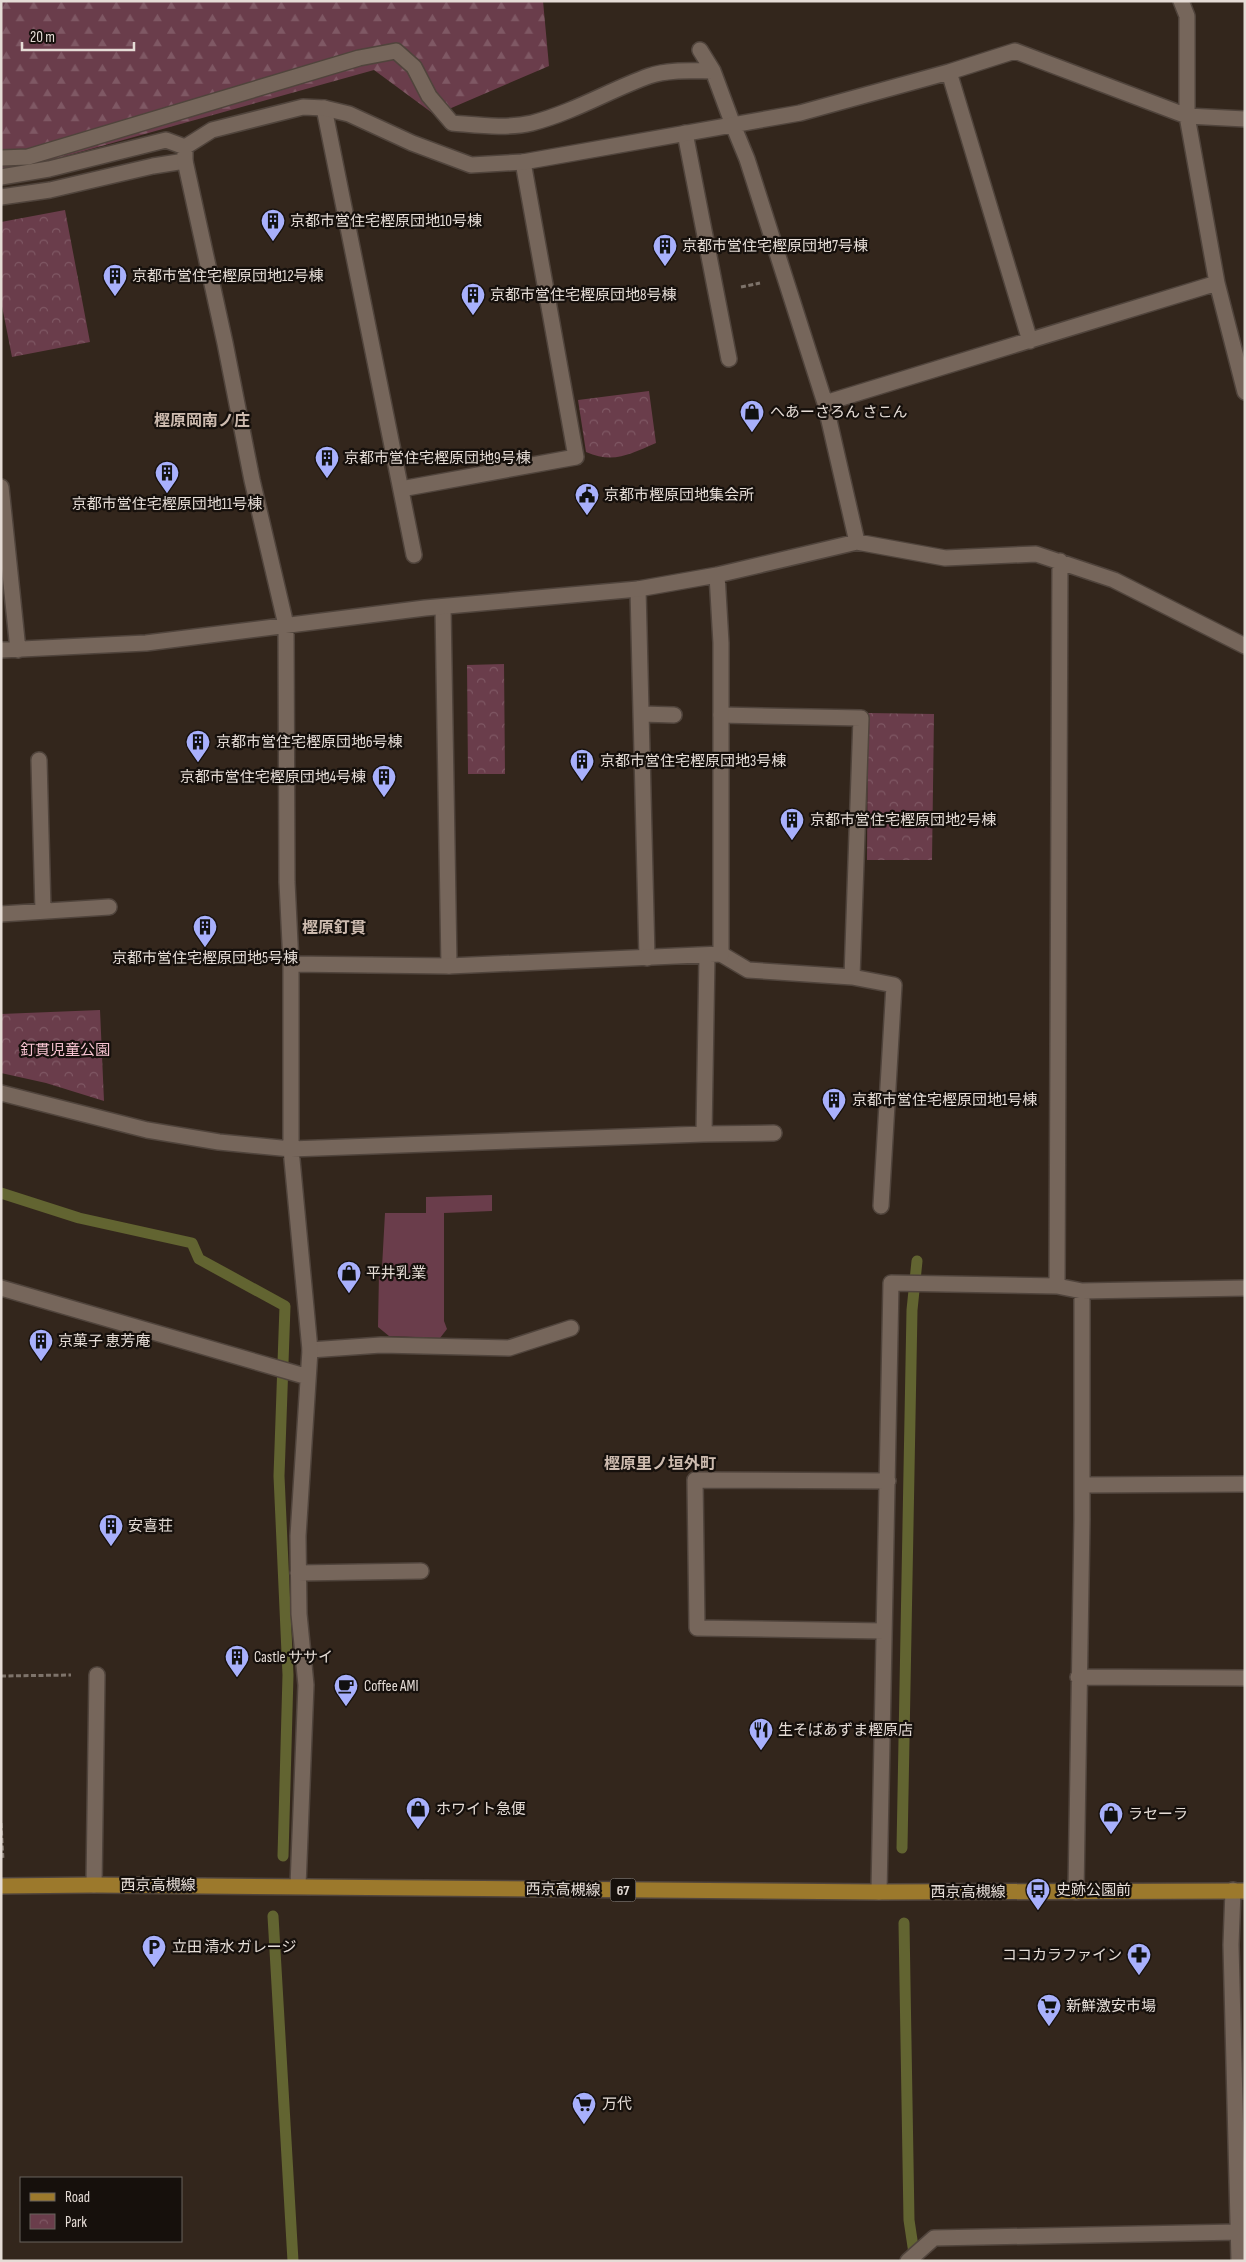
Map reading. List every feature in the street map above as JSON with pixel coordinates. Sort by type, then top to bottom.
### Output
[{"type":"main road","name":"西京高槻線","points":[[3,1886],[298,1886],[879,1892],[1239,1890]]},
{"type":"street","points":[[1181,1],[1187,16],[1187,116],[1216,283],[1245,392]]},
{"type":"street","points":[[700,50],[714,71],[746,159],[825,403],[858,542]]},
{"type":"street","points":[[1,158],[28,157],[359,58],[396,51],[414,67],[429,96],[452,123],[485,126],[531,123],[588,104],[650,75],[676,71],[714,71]]},
{"type":"street","points":[[1,197],[50,190],[153,166],[185,154],[212,130],[303,107],[324,108],[349,114],[412,142],[471,165],[523,162],[800,113],[949,72],[1014,51],[1187,116],[1245,119]]},
{"type":"street","points":[[949,72],[1030,341]]},
{"type":"street","points":[[324,108],[414,555]]},
{"type":"street","points":[[685,133],[729,359]]},
{"type":"street","points":[[1,177],[49,169],[166,140],[185,154],[252,480],[286,625],[287,882],[291,964],[291,1149],[310,1350],[298,1573],[299,1614],[306,1684],[298,1886]]},
{"type":"street","points":[[400,489],[576,457],[523,162]]},
{"type":"street","points":[[825,403],[1216,283]]},
{"type":"street","points":[[1,489],[18,650]]},
{"type":"street","points":[[1,650],[146,643],[286,625],[638,589],[717,575],[858,542],[945,558],[1036,554],[1114,580],[1245,646]]},
{"type":"street","points":[[1057,1286],[1060,561]]},
{"type":"street","points":[[704,1134],[714,955],[721,715],[721,643],[717,575]]},
{"type":"street","points":[[638,589],[647,958]]},
{"type":"street","points":[[443,608],[449,966]]},
{"type":"street","points":[[642,714],[674,715]]},
{"type":"street","points":[[721,715],[861,718],[852,977]]},
{"type":"street","points":[[39,760],[43,911]]},
{"type":"street","points":[[1,914],[109,907]]},
{"type":"street","points":[[291,964],[449,966],[714,955],[748,970],[852,977],[894,985],[881,1206]]},
{"type":"street","points":[[1,1093],[148,1130],[219,1142],[291,1149],[774,1133]]},
{"type":"street","points":[[879,1892],[891,1283],[1057,1286],[1082,1291],[1245,1288]]},
{"type":"street","points":[[1,1288],[308,1377]]},
{"type":"street","points":[[1076,1892],[1082,1485],[1082,1291]]},
{"type":"street","points":[[310,1350],[381,1345],[509,1348],[571,1328]]},
{"type":"street","points":[[884,1631],[697,1628],[695,1480],[888,1481]]},
{"type":"street","points":[[1082,1485],[1245,1484]]},
{"type":"street","points":[[298,1573],[421,1571]]},
{"type":"street","points":[[94,1885],[97,1675]]},
{"type":"street","points":[[1078,1677],[1245,1678]]},
{"type":"street","points":[[1239,1890],[1232,1965],[1239,2261]]},
{"type":"street","points":[[908,2261],[934,2238],[1238,2232]]},
{"type":"path","points":[[716,291],[785,279]]},
{"type":"path","points":[[1,1676],[97,1675]]},
{"type":"path","points":[[1,1823],[3,1886]]},
{"type":"green space","points":[[1,1],[543,1],[549,66],[435,115],[374,70],[12,171],[1,169]]},
{"type":"green space","points":[[65,210],[90,342],[12,357],[1,301],[1,222]]},
{"type":"green space","points":[[649,391],[656,443],[622,456],[596,456],[586,452],[578,400]]},
{"type":"green space","points":[[504,664],[505,774],[468,774],[467,665]]},
{"type":"green space","points":[[868,713],[934,714],[932,860],[867,860]]},
{"type":"green space","name":"釘貫児童公園","points":[[100,1010],[104,1101],[46,1083],[1,1073],[1,1014]]},
{"type":"green space","points":[[492,1195],[492,1211],[444,1213],[444,1321],[447,1329],[440,1338],[389,1336],[378,1327],[379,1272],[382,1267],[385,1213],[426,1213],[426,1197]]},
{"type":"waterway","points":[[1,1193],[79,1218],[192,1243],[199,1259],[285,1306],[279,1476],[288,1675],[283,1856]]},
{"type":"waterway","points":[[902,1848],[912,1310],[917,1261]]},
{"type":"waterway","points":[[273,1916],[293,2261]]},
{"type":"waterway","points":[[904,1923],[909,2220],[915,2260]]},
{"type":"place","name":"京都市営住宅樫原団地10号棟","points":[[273,242]]},
{"type":"place","name":"京都市営住宅樫原団地7号棟","points":[[665,267]]},
{"type":"place","name":"京都市営住宅樫原団地12号棟","points":[[115,297]]},
{"type":"place","name":"京都市営住宅樫原団地8号棟","points":[[473,316]]},
{"type":"place","name":"へあーさろん さこん","points":[[752,433]]},
{"type":"place","name":"京都市営住宅樫原団地9号棟","points":[[327,479]]},
{"type":"place","name":"京都市営住宅樫原団地11号棟","points":[[167,494]]},
{"type":"place","name":"京都市樫原団地集会所","points":[[587,516]]},
{"type":"place","name":"京都市営住宅樫原団地6号棟","points":[[198,763]]},
{"type":"place","name":"京都市営住宅樫原団地3号棟","points":[[582,782]]},
{"type":"place","name":"京都市営住宅樫原団地4号棟","points":[[384,798]]},
{"type":"place","name":"京都市営住宅樫原団地2号棟","points":[[792,841]]},
{"type":"place","name":"京都市営住宅樫原団地5号棟","points":[[205,948]]},
{"type":"place","name":"京都市営住宅樫原団地1号棟","points":[[834,1121]]},
{"type":"place","name":"平井乳業","points":[[349,1294]]},
{"type":"place","name":"京菓子 恵芳庵","points":[[41,1362]]},
{"type":"place","name":"安喜荘","points":[[111,1547]]},
{"type":"place","name":"Castle ササイ","points":[[237,1678]]},
{"type":"place","name":"Coffee AMI","points":[[346,1707]]},
{"type":"place","name":"生そばあずま樫原店","points":[[761,1751]]},
{"type":"place","name":"ホワイト急便","points":[[418,1830]]},
{"type":"place","name":"ラセーラ","points":[[1111,1835]]},
{"type":"place","name":"史跡公園前","points":[[1038,1911]]},
{"type":"place","name":"立田 清水 ガレージ","points":[[154,1968]]},
{"type":"place","name":"ココカラファイン","points":[[1139,1976]]},
{"type":"place","name":"新鮮激安市場","points":[[1049,2027]]},
{"type":"place","name":"万代","points":[[584,2125]]},
{"type":"district","name":"樫原岡南ノ庄","points":[[202,421]]},
{"type":"district","name":"樫原釘貫","points":[[334,928]]},
{"type":"district","name":"樫原里ノ垣外町","points":[[660,1464]]}]
